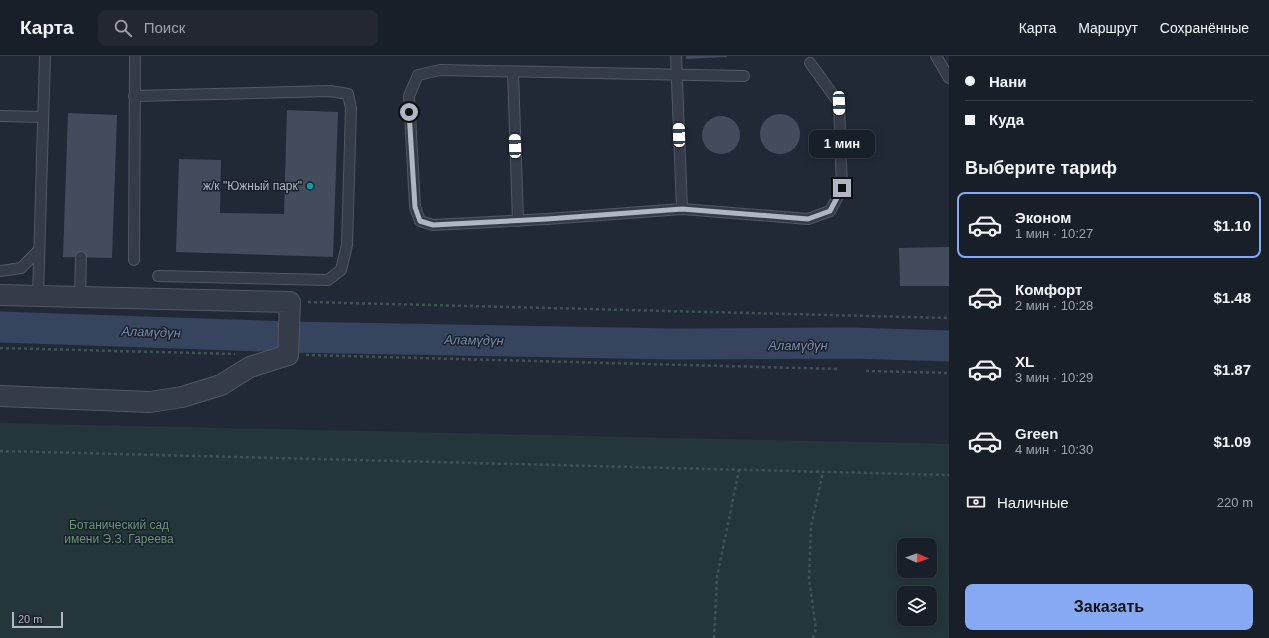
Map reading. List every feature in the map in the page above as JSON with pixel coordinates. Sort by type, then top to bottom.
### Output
[{"type":"street","points":[[0,295],[80,296],[290,304],[288,351],[250,367],[221,385],[182,397],[150,402],[0,396]]},
{"type":"lane","points":[[38,296],[45,56]]},
{"type":"lane","points":[[134,260],[135,56]]},
{"type":"lane","points":[[676,56],[682,209]]},
{"type":"lane","points":[[936,56],[949,78]]},
{"type":"lane","points":[[744,76],[676,76],[440,70],[418,75],[408,96],[415,207],[420,221],[433,225],[518,221],[682,209],[808,219],[830,211],[842,188],[839,103],[810,63]]},
{"type":"lane","points":[[512,72],[518,221]]},
{"type":"lane","points":[[134,96],[330,91],[348,94],[351,108],[347,245],[341,270],[328,280],[158,276]]},
{"type":"lane","points":[[0,116],[43,117]]},
{"type":"lane","points":[[0,271],[21,268],[39,250]]},
{"type":"lane","points":[[80,296],[82,257]]},
{"type":"path","points":[[290,304],[949,318]]},
{"type":"path","points":[[0,348],[242,354]]},
{"type":"path","points":[[288,351],[838,369]]},
{"type":"path","points":[[866,371],[949,373]]},
{"type":"path","points":[[0,451],[949,475]]},
{"type":"path","points":[[714,638],[717,577],[739,470]]},
{"type":"path","points":[[813,638],[816,629],[808,579],[811,527],[823,472]]},
{"type":"green space","name":"Ботанический сад имени Э.З. Гареева","points":[[0,423],[949,444],[949,638],[0,638]]},
{"type":"building","points":[[686,56],[727,56],[727,57],[686,59]]},
{"type":"building","name":"ж/к \"Южный парк\"","points":[[287,110],[338,112],[333,257],[176,252],[179,159],[221,160],[220,213],[284,214]]},
{"type":"building","points":[[68,113],[117,115],[112,258],[63,257]]},
{"type":"building","points":[[784,114],[791,117],[797,123],[800,134],[799,142],[791,151],[784,154],[776,154],[769,151],[761,142],[760,130],[763,123],[772,115]]},
{"type":"building","points":[[717,116],[725,116],[732,119],[737,124],[740,135],[737,146],[732,151],[725,154],[717,154],[710,151],[705,146],[702,139],[702,131],[705,124],[710,119]]},
{"type":"building","points":[[949,247],[949,286],[900,286],[899,248]]},
{"type":"waterway","name":"Аламүдүн","points":[[0,327],[289,337],[674,344],[851,343],[949,346]]},
{"type":"place","name":"ж/к \"Южный парк\"","points":[[310,186]]},
{"type":"route","points":[[409,112],[415,207],[420,221],[433,225],[547,219],[682,209],[808,219],[830,211],[842,188]]}]
